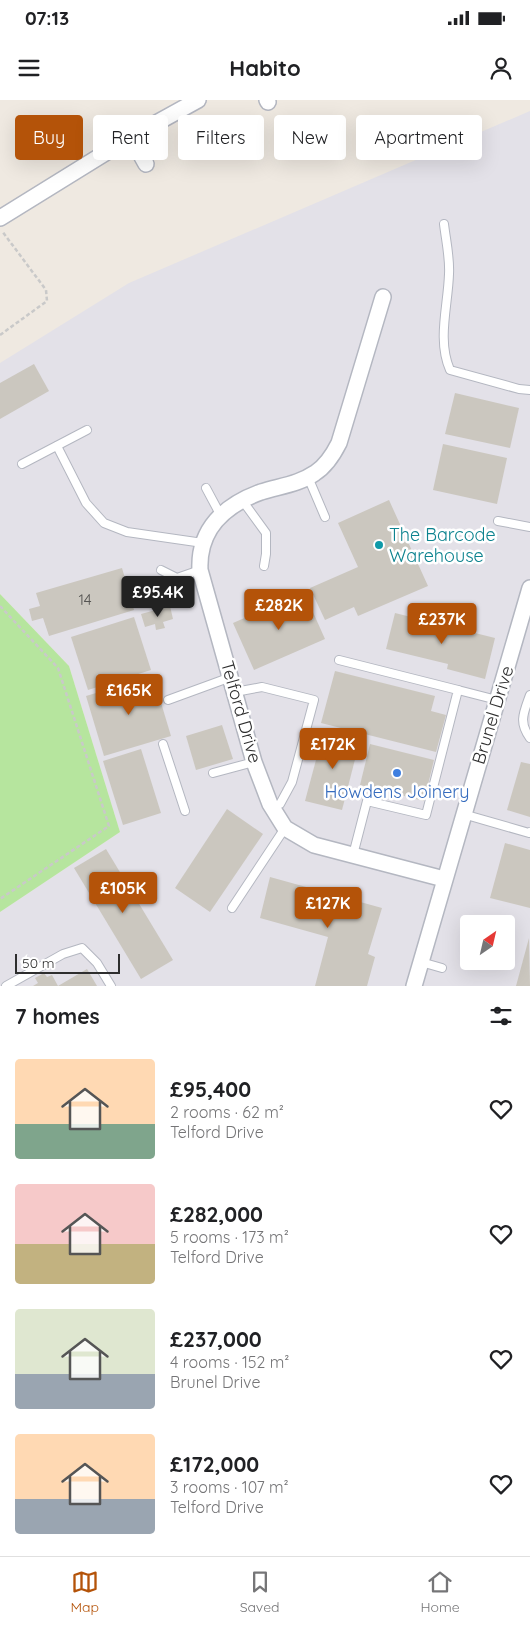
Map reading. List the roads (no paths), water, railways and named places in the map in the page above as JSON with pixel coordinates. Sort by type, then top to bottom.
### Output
[{"type":"street","points":[[168,115],[191,101]]},
{"type":"street","points":[[0,218],[94,160]]},
{"type":"street","points":[[144,160],[146,164]]},
{"type":"street","name":"Telford Drive","points":[[383,297],[339,443],[326,464],[308,478],[242,500],[221,516],[210,529],[203,543],[200,555],[200,570],[254,762],[271,808],[285,828],[314,845],[444,879]]},
{"type":"street","name":"Brunel Drive","points":[[414,986],[463,814],[526,616],[530,588]]},
{"type":"lane","points":[[444,224],[449,272],[443,344],[450,370],[519,389],[530,390]]},
{"type":"lane","points":[[22,464],[87,430]]},
{"type":"lane","points":[[57,446],[86,503],[104,523],[127,532],[203,543]]},
{"type":"lane","points":[[308,478],[325,517]]},
{"type":"lane","points":[[206,488],[221,516]]},
{"type":"lane","points":[[242,500],[266,533],[264,566]]},
{"type":"lane","points":[[498,521],[530,527]]},
{"type":"lane","points":[[161,570],[177,578],[200,570]]},
{"type":"lane","points":[[338,660],[498,700]]},
{"type":"lane","points":[[168,700],[233,685],[262,687],[314,700],[292,782],[280,804],[271,808]]},
{"type":"lane","points":[[353,854],[368,801],[426,815],[458,690]]},
{"type":"lane","points":[[530,695],[523,715],[523,725],[530,738]]},
{"type":"lane","points":[[163,744],[185,810]]},
{"type":"lane","points":[[213,773],[254,762]]},
{"type":"lane","points":[[463,814],[530,832]]},
{"type":"lane","points":[[232,908],[285,828]]},
{"type":"lane","points":[[6,986],[62,954],[82,948],[97,963],[111,986]]},
{"type":"lane","points":[[421,962],[442,968]]},
{"type":"place","name":"The Barcode Warehouse","points":[[379,545]]},
{"type":"place","name":"Howdens Joinery","points":[[397,773]]}]
